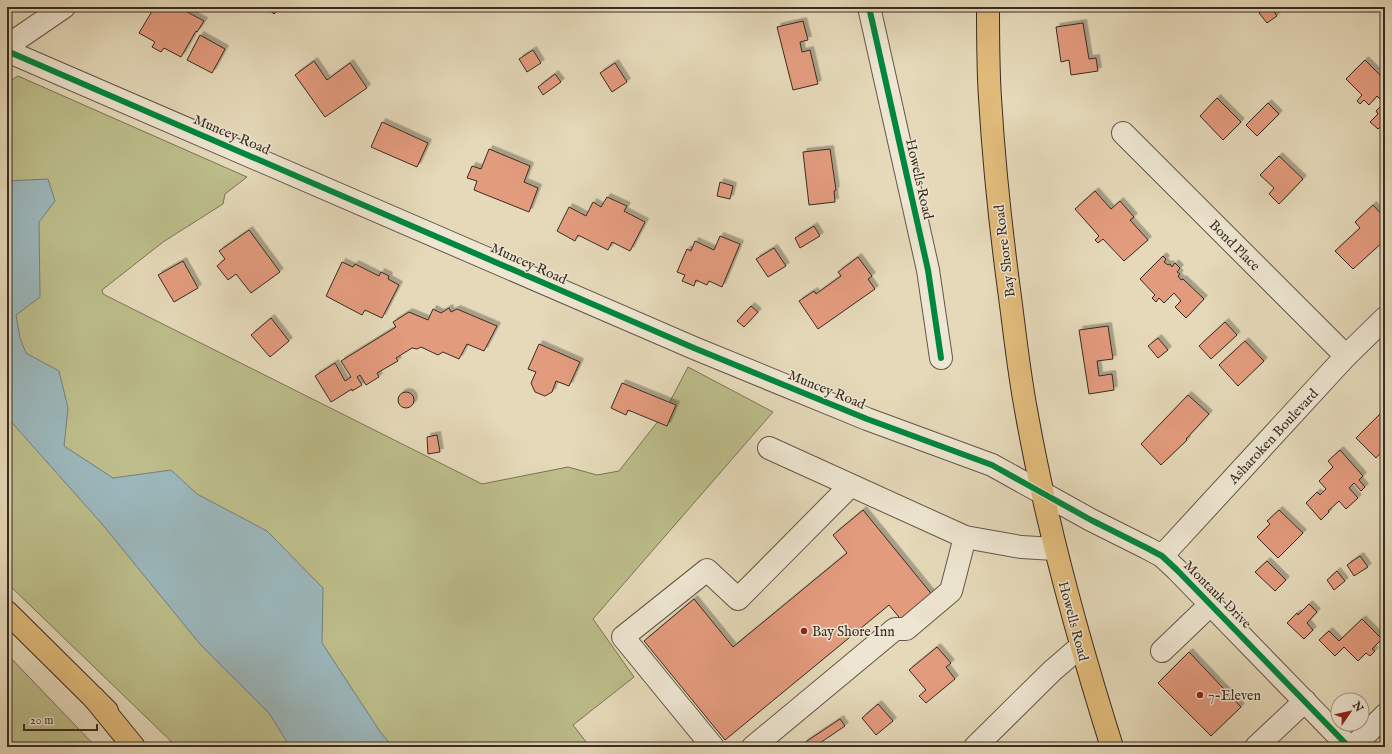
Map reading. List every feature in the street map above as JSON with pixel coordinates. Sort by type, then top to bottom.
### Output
[{"type":"main road","name":"Bay Shore Road","points":[[988,7],[990,96],[1001,226],[1025,408],[1042,493]]},
{"type":"main road","name":"Howells Road","points":[[1042,493],[1081,646],[1112,747]]},
{"type":"main road","points":[[7,612],[143,747]]},
{"type":"main road","points":[[94,698],[134,747]]},
{"type":"street","points":[[7,46],[64,7]]},
{"type":"street","name":"Howells Road","points":[[869,7],[928,270],[941,358]]},
{"type":"street","name":"Muncey Road","points":[[7,51],[694,348],[868,419],[992,465],[1042,493]]},
{"type":"street","name":"Bond Place","points":[[1123,133],[1346,356]]},
{"type":"street","name":"Asharoken Boulevard","points":[[1162,556],[1346,356],[1385,318]]},
{"type":"street","points":[[769,448],[965,537],[1021,547],[1056,549]]},
{"type":"street","points":[[713,747],[623,637],[707,570],[738,599],[850,486]]},
{"type":"street","name":"Montauk Drive","points":[[1042,493],[1162,556],[1306,701],[1349,747]]},
{"type":"street","points":[[753,747],[896,629],[906,628],[951,592],[965,537]]},
{"type":"street","points":[[1162,651],[1211,604]]},
{"type":"street","points":[[975,747],[1052,671],[1081,646]]},
{"type":"street","points":[[1256,747],[1306,701]]},
{"type":"street","points":[[1353,747],[1385,715]]},
{"type":"green space","points":[[18,76],[247,177],[225,194],[223,204],[163,242],[102,290],[103,294],[482,484],[568,467],[597,475],[619,471],[663,415],[688,367],[773,412],[593,619],[634,677],[573,725],[590,747],[177,747],[7,583],[7,83]]},
{"type":"green space","points":[[7,654],[96,747],[18,747],[7,737]]},
{"type":"water","points":[[48,179],[55,201],[39,222],[40,297],[16,315],[20,338],[26,353],[59,371],[68,408],[64,446],[113,478],[171,470],[197,494],[267,531],[323,588],[322,643],[381,733],[393,747],[290,747],[269,713],[200,644],[102,524],[7,417],[7,181]]},
{"type":"building","points":[[162,7],[178,7],[204,21],[197,32],[196,31],[181,57],[164,48],[161,52],[152,47],[155,42],[139,33],[154,8],[160,11]]},
{"type":"building","points":[[266,7],[281,7],[274,14]]},
{"type":"building","points":[[1267,7],[1271,7],[1277,16],[1267,23],[1259,13]]},
{"type":"building","points":[[803,21],[808,40],[800,42],[802,52],[810,50],[818,84],[793,90],[777,27]]},
{"type":"building","points":[[1083,23],[1089,59],[1096,58],[1098,71],[1071,75],[1069,60],[1061,62],[1056,27]]},
{"type":"building","points":[[200,35],[225,49],[212,73],[187,60]]},
{"type":"building","points":[[533,50],[541,63],[527,72],[519,59]]},
{"type":"building","points":[[1365,60],[1385,80],[1385,122],[1378,129],[1370,122],[1378,114],[1376,111],[1384,103],[1377,96],[1369,105],[1364,100],[1360,104],[1357,101],[1362,95],[1346,79]]},
{"type":"building","points":[[314,61],[327,80],[350,63],[367,88],[325,117],[295,75]]},
{"type":"building","points":[[615,63],[627,82],[612,92],[600,73]]},
{"type":"building","points":[[555,74],[561,82],[543,95],[538,87]]},
{"type":"building","points":[[1217,98],[1241,122],[1223,140],[1200,116]]},
{"type":"building","points":[[1268,103],[1279,114],[1257,136],[1246,125]]},
{"type":"building","points":[[382,122],[428,143],[417,167],[371,147]]},
{"type":"building","points":[[489,149],[530,166],[524,182],[538,188],[529,212],[474,190],[477,181],[467,178],[472,166],[481,169]]},
{"type":"building","points":[[830,149],[836,190],[834,191],[835,202],[809,205],[803,152]]},
{"type":"building","points":[[1279,156],[1303,179],[1279,204],[1269,194],[1274,188],[1260,175]]},
{"type":"building","points":[[720,182],[733,186],[730,199],[717,196]]},
{"type":"building","points":[[1095,191],[1111,209],[1120,201],[1134,217],[1130,220],[1148,240],[1124,261],[1103,239],[1098,243],[1095,240],[1099,236],[1075,209]]},
{"type":"building","points":[[607,197],[627,206],[624,211],[645,222],[630,251],[612,242],[608,250],[578,235],[575,241],[557,231],[569,207],[586,216],[593,202],[601,207]]},
{"type":"building","points":[[1373,205],[1385,218],[1385,240],[1353,269],[1335,251],[1360,228],[1355,222]]},
{"type":"building","points":[[814,226],[820,236],[800,248],[795,238]]},
{"type":"building","points":[[249,230],[280,272],[251,293],[236,274],[228,280],[217,266],[225,259],[219,251]]},
{"type":"building","points":[[720,236],[740,244],[722,287],[709,281],[707,285],[696,280],[694,286],[682,281],[685,275],[677,272],[687,249],[691,251],[695,241],[714,250]]},
{"type":"building","points":[[774,248],[786,266],[768,277],[756,259]]},
{"type":"building","points":[[1163,256],[1166,259],[1164,262],[1168,265],[1170,264],[1172,267],[1175,263],[1180,268],[1177,272],[1180,274],[1178,276],[1181,280],[1183,279],[1204,299],[1186,318],[1175,307],[1181,301],[1174,293],[1164,303],[1159,298],[1156,302],[1152,298],[1155,295],[1140,279]]},
{"type":"building","points":[[858,257],[872,276],[868,279],[875,289],[818,329],[799,301],[814,291],[816,294],[841,276],[838,272]]},
{"type":"building","points":[[183,261],[198,288],[174,302],[158,275]]},
{"type":"building","points":[[342,262],[353,267],[355,264],[379,276],[381,272],[389,276],[388,279],[399,285],[382,318],[365,310],[362,315],[326,296]]},
{"type":"building","points":[[751,306],[758,312],[744,327],[737,321]]},
{"type":"building","points":[[449,308],[451,312],[457,309],[497,326],[484,351],[467,344],[459,359],[443,352],[438,355],[421,347],[417,349],[412,348],[396,358],[398,361],[377,373],[379,377],[366,385],[360,375],[357,377],[362,385],[352,391],[352,389],[331,402],[315,376],[335,363],[345,381],[351,377],[341,361],[396,327],[393,322],[409,312],[428,320],[433,309],[441,313]]},
{"type":"building","points":[[271,318],[289,341],[270,357],[251,335]]},
{"type":"building","points":[[1225,322],[1237,335],[1211,359],[1199,346]]},
{"type":"building","points":[[1108,326],[1113,359],[1097,361],[1099,376],[1112,374],[1114,390],[1089,394],[1079,330]]},
{"type":"building","points":[[1158,338],[1168,350],[1158,358],[1148,346]]},
{"type":"building","points":[[1245,341],[1264,361],[1238,386],[1219,365]]},
{"type":"building","points":[[539,344],[580,362],[569,386],[556,381],[552,392],[545,396],[535,392],[531,383],[536,372],[528,369]]},
{"type":"building","points":[[622,383],[676,405],[667,426],[628,410],[626,415],[611,408]]},
{"type":"building","points":[[406,392],[412,394],[414,400],[412,406],[406,408],[400,406],[398,400],[400,394]]},
{"type":"building","points":[[1188,395],[1209,414],[1186,439],[1187,440],[1161,465],[1141,444]]},
{"type":"building","points":[[1385,409],[1385,432],[1381,436],[1385,440],[1385,448],[1376,458],[1356,438]]},
{"type":"building","points":[[437,435],[440,452],[428,454],[427,437]]},
{"type":"building","points":[[1340,450],[1363,476],[1359,480],[1365,487],[1361,491],[1354,483],[1349,488],[1358,498],[1346,509],[1339,501],[1321,520],[1306,503],[1317,492],[1320,495],[1326,489],[1319,481],[1333,467],[1328,461]]},
{"type":"building","name":"Bay Shore Inn","points":[[863,510],[934,597],[903,622],[889,605],[725,740],[644,641],[694,599],[733,647],[847,553],[833,535]]},
{"type":"building","points":[[1279,510],[1303,533],[1278,558],[1257,537],[1270,524],[1267,521]]},
{"type":"building","points":[[1360,556],[1368,567],[1354,576],[1347,565]]},
{"type":"building","points":[[1267,561],[1286,580],[1275,591],[1255,572]]},
{"type":"building","points":[[1337,571],[1345,581],[1334,590],[1327,580]]},
{"type":"building","points":[[1309,604],[1317,612],[1307,623],[1313,630],[1304,639],[1287,623]]},
{"type":"building","points":[[1362,619],[1382,639],[1372,649],[1375,651],[1370,656],[1366,653],[1358,661],[1344,647],[1335,656],[1319,640],[1329,631],[1339,641]]},
{"type":"building","points":[[937,647],[951,663],[946,667],[955,679],[926,703],[919,696],[926,690],[909,670]]},
{"type":"building","name":"7-Eleven","points":[[1189,652],[1241,707],[1211,736],[1158,683]]},
{"type":"building","points":[[878,704],[893,721],[876,735],[862,718]]},
{"type":"building","points":[[840,719],[845,726],[814,747],[807,747],[804,743]]},
{"type":"cycle path","points":[[869,7],[928,270],[941,358]]},
{"type":"cycle path","points":[[7,51],[694,348],[867,419],[992,465],[1091,520],[1162,556],[1349,747]]},
{"type":"place","name":"Bay Shore Inn","points":[[804,631]]},
{"type":"place","name":"7-Eleven","points":[[1200,695]]}]
